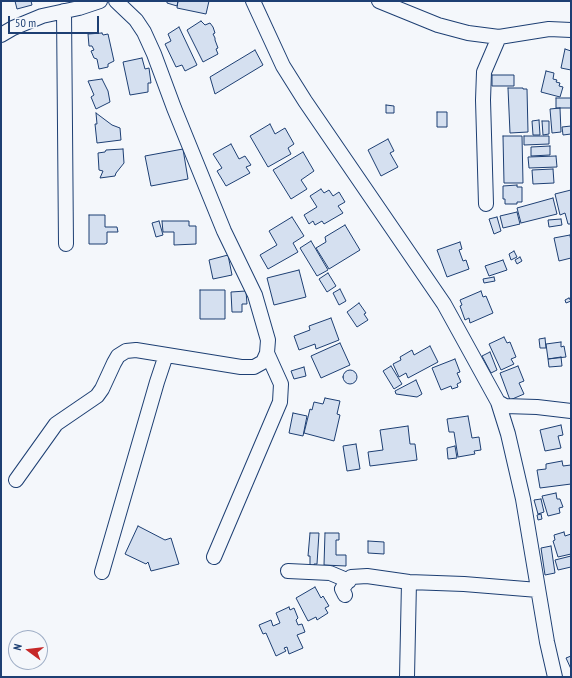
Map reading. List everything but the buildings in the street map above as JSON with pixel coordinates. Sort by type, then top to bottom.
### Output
[{"type":"street","points":[[1,35],[42,16],[79,8],[100,1]]},
{"type":"street","points":[[116,1],[136,20],[144,32],[154,54],[174,108],[224,231],[255,295],[268,340],[268,353],[281,384],[280,402],[214,556]]},
{"type":"street","points":[[253,1],[283,66],[304,101],[357,175],[444,304],[498,402],[508,434],[523,498],[547,642],[555,677]]},
{"type":"street","points":[[379,1],[438,25],[468,33],[499,37],[549,29],[571,30]]},
{"type":"street","points":[[64,11],[66,244]]},
{"type":"street","points":[[486,204],[483,100],[484,72],[499,37]]},
{"type":"street","points":[[16,480],[56,424],[97,396],[102,390],[114,362],[118,356],[126,351],[136,350],[254,367],[264,362],[268,353]]},
{"type":"street","points":[[102,572],[156,382],[166,354]]},
{"type":"street","points":[[498,402],[505,406],[530,406],[571,411]]},
{"type":"street","points":[[288,571],[330,573],[349,581]]},
{"type":"street","points":[[345,595],[342,589],[351,577],[367,576],[409,582],[464,584],[538,590]]},
{"type":"street","points":[[406,677],[409,582]]}]
